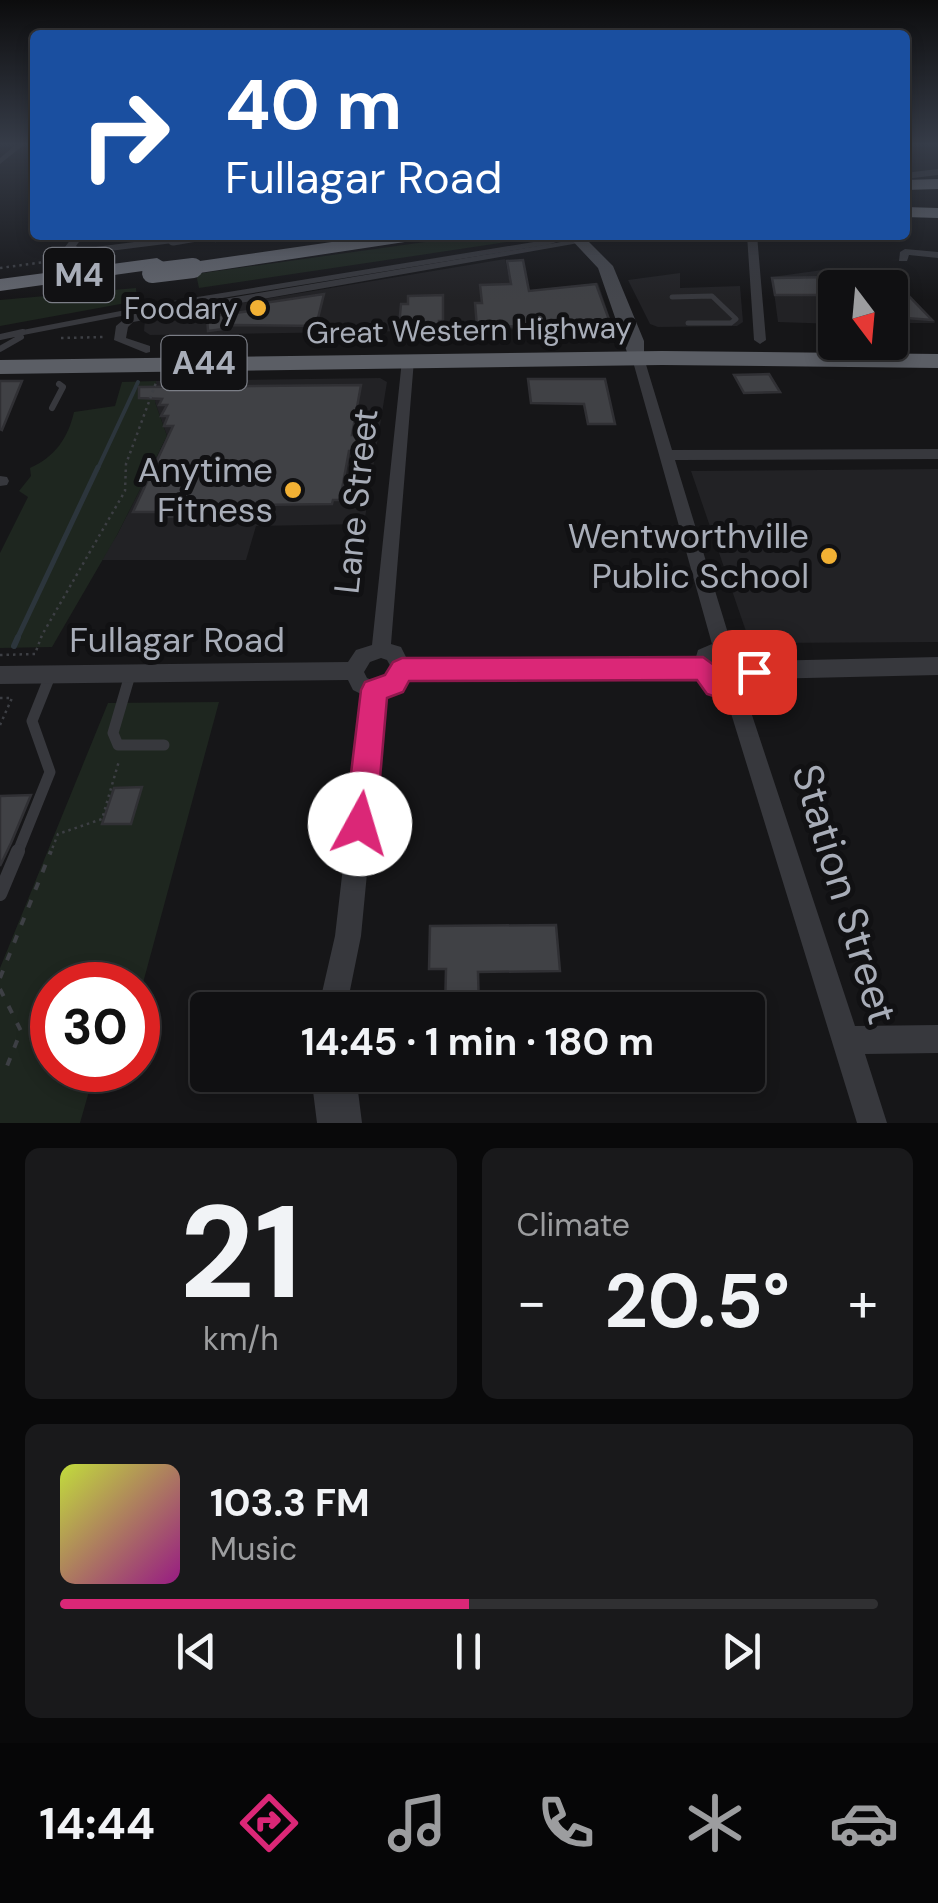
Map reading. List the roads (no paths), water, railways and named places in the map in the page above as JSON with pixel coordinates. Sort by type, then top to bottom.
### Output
[{"type":"highway","points":[[910,198],[938,198]]},
{"type":"highway","points":[[910,212],[938,213]]},
{"type":"highway","name":"M4","points":[[0,294],[154,269],[199,251],[311,240]]},
{"type":"highway","name":"M4","points":[[199,251],[350,240]]},
{"type":"highway","name":"M4","points":[[0,285],[154,269]]},
{"type":"highway","name":"Great Western Highway","points":[[0,366],[408,360],[818,340]]},
{"type":"highway","points":[[908,341],[938,340]]},
{"type":"highway","name":"Great Western Highway","points":[[0,350],[636,350],[938,361]]},
{"type":"main road","points":[[578,240],[605,266],[636,350]]},
{"type":"street","points":[[75,240],[70,247],[78,252],[173,240],[199,251]]},
{"type":"street","points":[[146,349],[120,340],[122,326],[129,319],[559,240]]},
{"type":"street","points":[[752,240],[760,340]]},
{"type":"street","points":[[903,259],[905,252],[938,255]]},
{"type":"street","points":[[636,350],[723,648]]},
{"type":"street","name":"Lane Street","points":[[381,650],[408,360]]},
{"type":"street","points":[[666,455],[938,454]]},
{"type":"street","points":[[703,668],[709,651],[723,648],[742,656],[754,670]]},
{"type":"street","points":[[381,650],[394,654],[402,670],[394,684],[374,690],[360,684],[354,671],[363,656],[381,650]]},
{"type":"street","points":[[754,670],[938,666]]},
{"type":"street","points":[[402,670],[703,668]]},
{"type":"street","points":[[703,668],[716,686],[734,691],[750,684],[754,670]]},
{"type":"street","name":"Fullagar Road","points":[[0,674],[354,671]]},
{"type":"street","points":[[336,992],[348,936],[374,690]]},
{"type":"street","name":"Station Street","points":[[734,691],[872,1123]]},
{"type":"street","points":[[846,1040],[938,1039]]},
{"type":"street","points":[[328,1092],[332,1123]]},
{"type":"street","points":[[342,1092],[347,1123]]},
{"type":"lane","points":[[0,337],[154,307],[559,240]]},
{"type":"lane","points":[[672,298],[712,296],[736,319],[730,324],[688,323]]},
{"type":"lane","points":[[0,350],[33,332]]},
{"type":"lane","points":[[52,408],[62,386],[58,384]]},
{"type":"lane","points":[[131,672],[113,733],[118,745],[164,746]]},
{"type":"lane","points":[[0,894],[50,772],[32,721],[51,673]]},
{"type":"waterway","points":[[97,470],[138,382]]},
{"type":"waterway","points":[[17,639],[98,467]]},
{"type":"waterway","points":[[14,646],[18,637]]},
{"type":"place","name":"Foodary","points":[[258,308]]},
{"type":"place","name":"Anytime Fitness","points":[[293,490]]},
{"type":"place","name":"Wentworthville Public School","points":[[829,556]]}]
